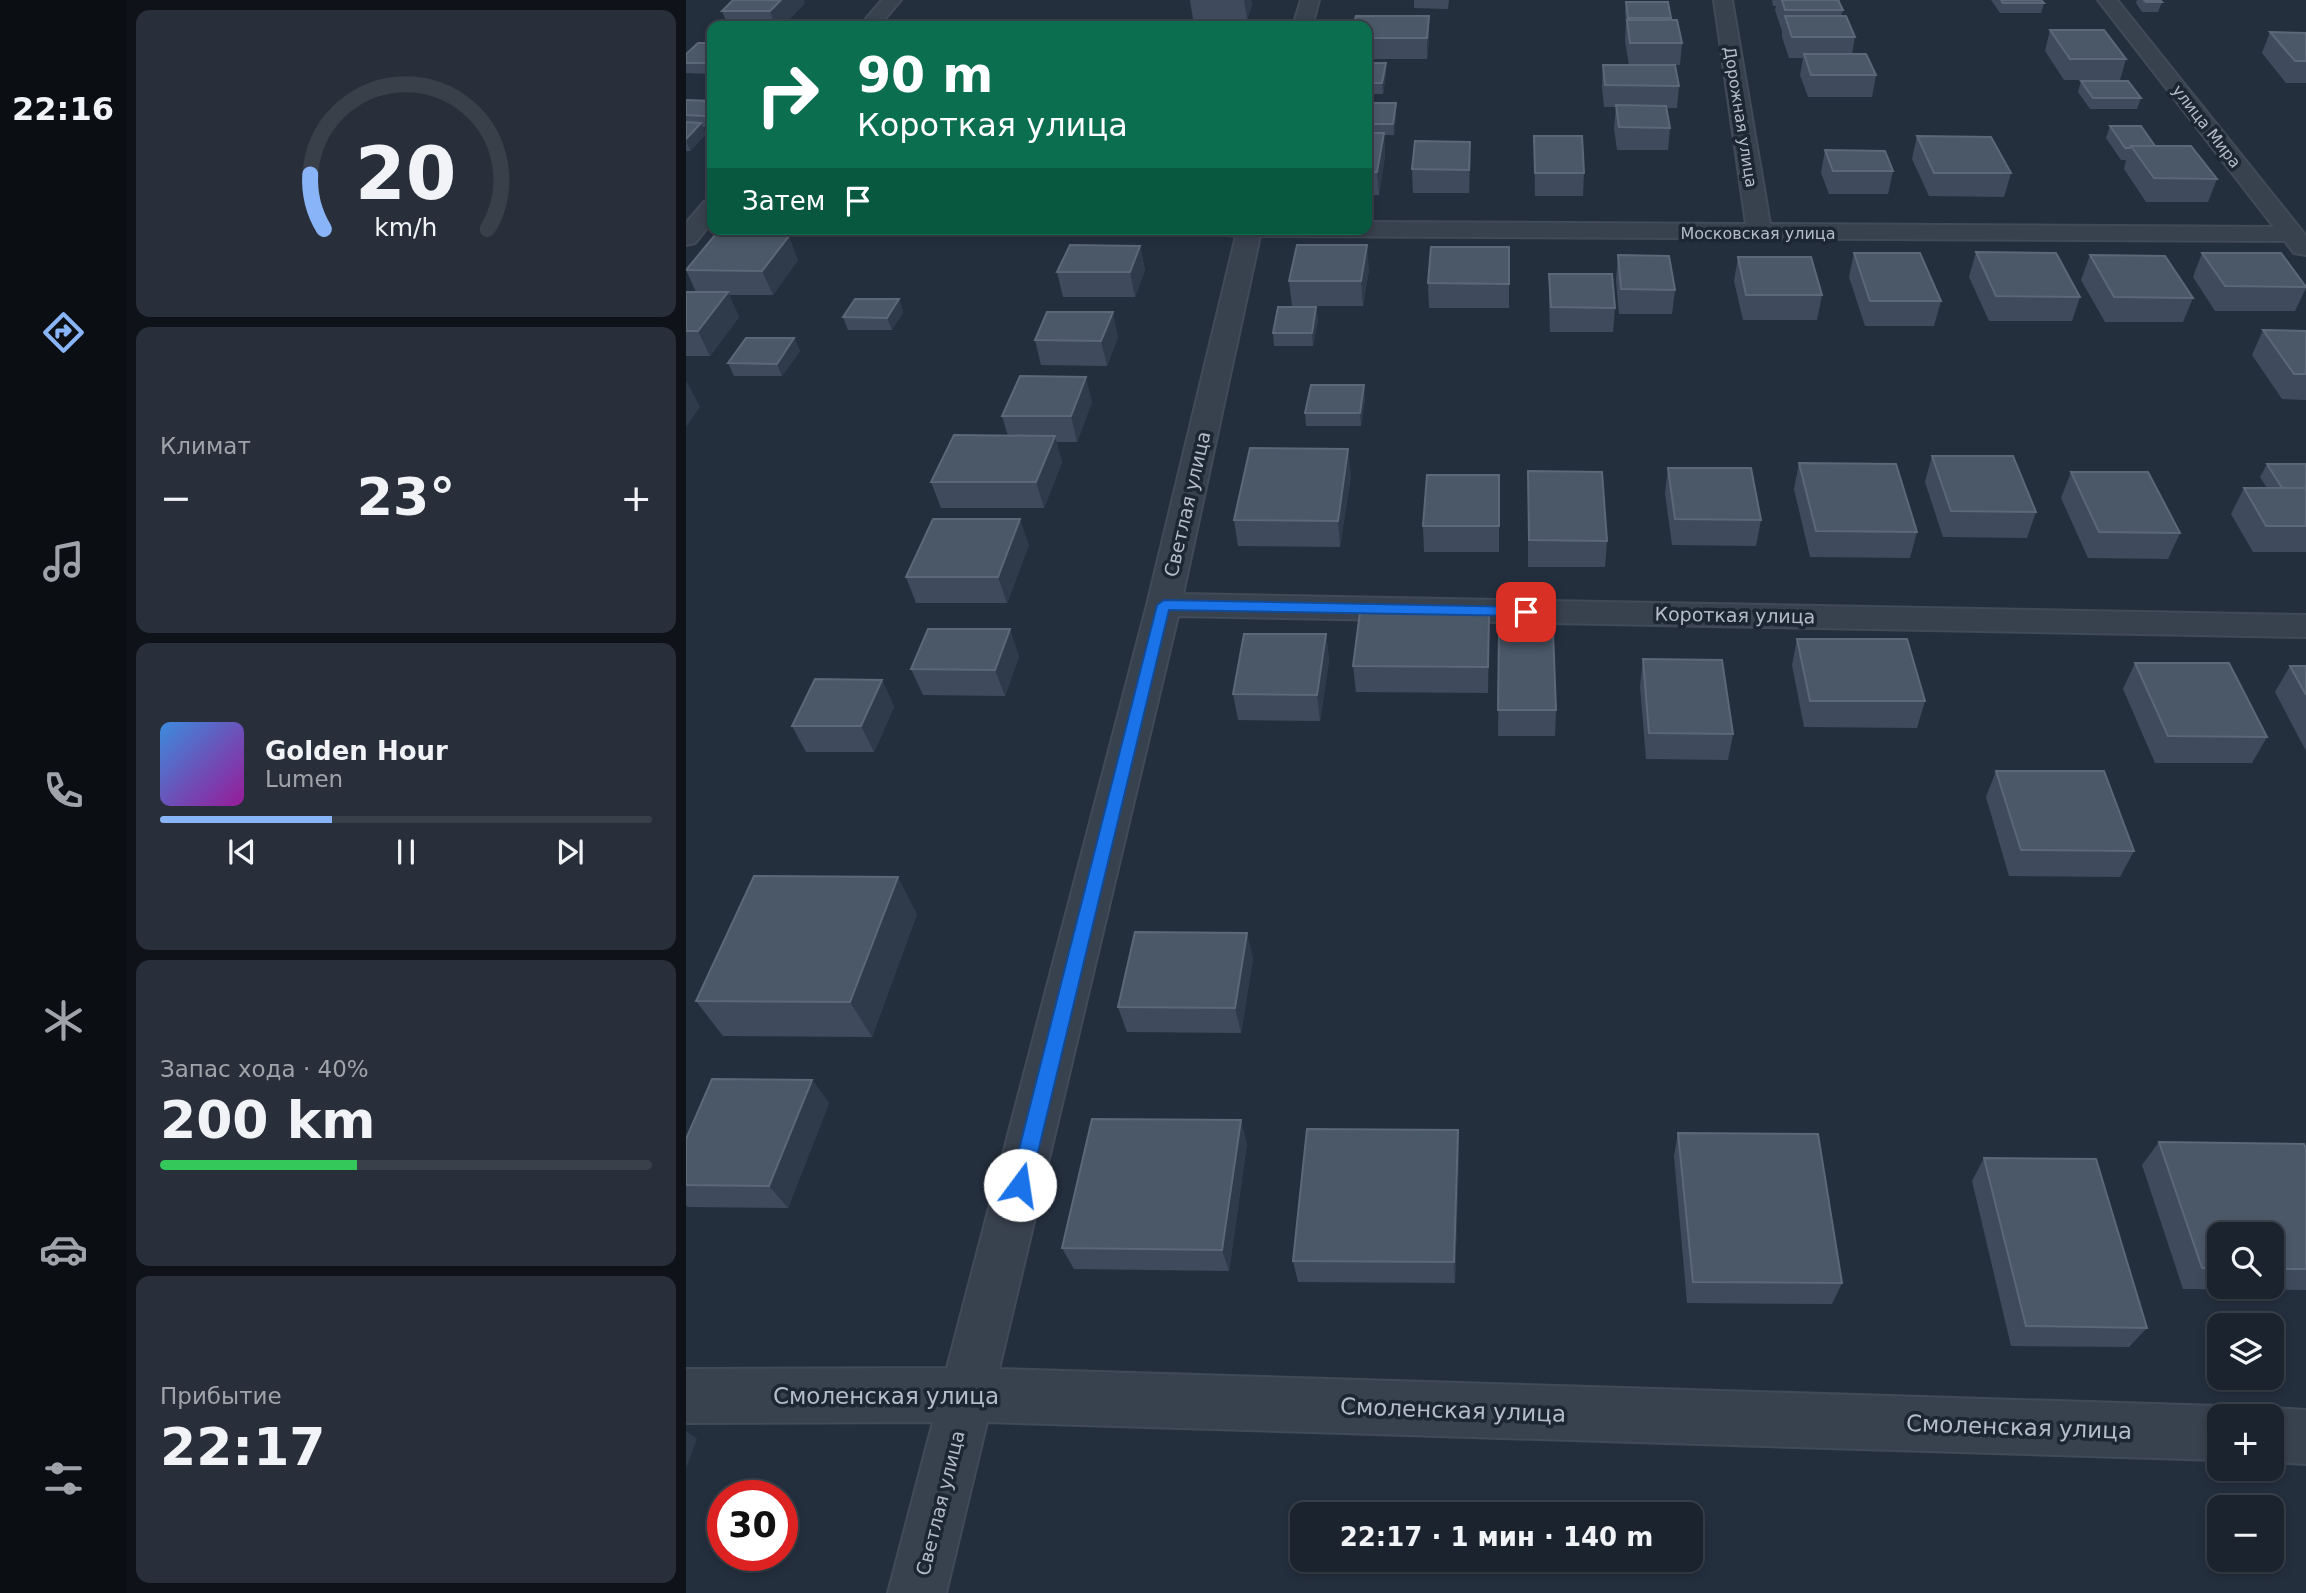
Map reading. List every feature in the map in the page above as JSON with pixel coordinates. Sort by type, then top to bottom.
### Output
[{"type":"street","points":[[873,21],[892,0]]},
{"type":"street","points":[[1304,21],[1310,0]]},
{"type":"street","name":"Дорожная улица","points":[[1723,0],[1759,233]]},
{"type":"street","name":"улица Мира","points":[[2107,0],[2299,243]]},
{"type":"street","name":"Московская улица","points":[[1372,230],[1759,233],[2299,243]]},
{"type":"street","name":"Светлая улица","points":[[917,1593],[1164,605],[1249,235]]},
{"type":"street","name":"Короткая улица","points":[[1164,605],[2306,626]]},
{"type":"street","name":"Смоленская улица","points":[[686,1396],[968,1395],[2207,1433]]},
{"type":"street","points":[[2284,1436],[2306,1437]]},
{"type":"building","points":[[733,0],[781,0],[770,11],[722,11]]},
{"type":"building","points":[[1782,0],[1838,0],[1843,10],[1785,10]]},
{"type":"building","points":[[2001,0],[2041,0],[2044,3],[2003,3]]},
{"type":"building","points":[[2144,0],[2160,0],[2162,2],[2146,2]]},
{"type":"building","points":[[1626,2],[1668,2],[1671,18],[1628,18]]},
{"type":"building","points":[[1356,16],[1429,16],[1427,38],[1372,38],[1372,21],[1354,21]]},
{"type":"building","points":[[1785,16],[1846,16],[1855,37],[1792,37]]},
{"type":"building","points":[[1627,20],[1677,20],[1682,43],[1630,43]]},
{"type":"building","points":[[2050,30],[2104,30],[2126,59],[2070,59]]},
{"type":"building","points":[[2270,32],[2306,33],[2306,61],[2295,61]]},
{"type":"building","points":[[698,43],[707,43],[707,63],[686,63],[686,54]]},
{"type":"building","points":[[1804,54],[1866,54],[1876,75],[1811,75]]},
{"type":"building","points":[[1372,63],[1386,63],[1382,83],[1372,83]]},
{"type":"building","points":[[1603,65],[1675,65],[1679,86],[1605,85]]},
{"type":"building","points":[[2081,81],[2128,81],[2141,98],[2093,98]]},
{"type":"building","points":[[686,100],[707,101],[706,116],[686,115]]},
{"type":"building","points":[[1372,103],[1396,103],[1393,124],[1372,124]]},
{"type":"building","points":[[1616,105],[1666,106],[1670,128],[1619,127]]},
{"type":"building","points":[[686,122],[701,123],[686,139]]},
{"type":"building","points":[[2110,126],[2141,126],[2155,146],[2125,148]]},
{"type":"building","points":[[1372,133],[1384,133],[1377,172],[1372,172]]},
{"type":"building","points":[[1534,136],[1582,136],[1584,173],[1535,173]]},
{"type":"building","points":[[1917,136],[1991,137],[2011,173],[1934,173]]},
{"type":"building","points":[[1415,141],[1470,142],[1469,170],[1412,169]]},
{"type":"building","points":[[2131,146],[2191,146],[2217,179],[2154,178]]},
{"type":"building","points":[[1825,150],[1885,151],[1893,171],[1833,171]]},
{"type":"building","points":[[715,235],[789,236],[762,271],[686,270]]},
{"type":"building","points":[[1070,245],[1140,246],[1130,272],[1057,272]]},
{"type":"building","points":[[1297,245],[1367,245],[1361,281],[1289,281]]},
{"type":"building","points":[[1431,247],[1509,247],[1509,284],[1428,283]]},
{"type":"building","points":[[1976,252],[2056,253],[2080,297],[1996,296]]},
{"type":"building","points":[[1854,253],[1920,253],[1941,301],[1870,301]]},
{"type":"building","points":[[2202,253],[2281,253],[2306,287],[2225,286]]},
{"type":"building","points":[[1618,255],[1669,256],[1675,290],[1621,289]]},
{"type":"building","points":[[2090,255],[2165,256],[2193,298],[2114,297]]},
{"type":"building","points":[[1738,257],[1811,257],[1822,295],[1746,295]]},
{"type":"building","points":[[1549,274],[1612,274],[1615,308],[1551,307]]},
{"type":"building","points":[[686,292],[728,292],[698,331],[686,331]]},
{"type":"building","points":[[855,299],[899,299],[887,318],[843,317]]},
{"type":"building","points":[[1278,307],[1316,307],[1312,333],[1273,333]]},
{"type":"building","points":[[1047,312],[1113,312],[1101,341],[1035,340]]},
{"type":"building","points":[[2263,330],[2306,331],[2306,374],[2294,374]]},
{"type":"building","points":[[746,338],[794,338],[777,364],[728,363]]},
{"type":"building","points":[[1020,376],[1086,377],[1071,416],[1002,416]]},
{"type":"building","points":[[1311,385],[1364,385],[1360,413],[1305,413]]},
{"type":"building","points":[[954,435],[1055,436],[1036,482],[931,482]]},
{"type":"building","points":[[1250,448],[1348,449],[1338,521],[1234,520]]},
{"type":"building","points":[[1932,456],[2013,456],[2036,512],[1951,511]]},
{"type":"building","points":[[1799,463],[1896,464],[1917,532],[1816,531]]},
{"type":"building","points":[[2267,464],[2306,464],[2306,488],[2282,488]]},
{"type":"building","points":[[1668,468],[1751,468],[1761,520],[1675,519]]},
{"type":"building","points":[[1528,471],[1602,472],[1607,541],[1529,540]]},
{"type":"building","points":[[2071,472],[2148,472],[2180,533],[2099,532]]},
{"type":"building","points":[[1427,475],[1499,475],[1499,526],[1423,526]]},
{"type":"building","points":[[2244,488],[2306,488],[2306,526],[2266,526]]},
{"type":"building","points":[[933,519],[1020,519],[998,577],[906,577]]},
{"type":"building","points":[[1360,612],[1489,613],[1488,667],[1353,666]]},
{"type":"building","points":[[928,629],[1010,629],[995,670],[911,669]]},
{"type":"building","points":[[1499,631],[1553,631],[1556,710],[1498,710]]},
{"type":"building","points":[[1244,634],[1326,634],[1317,695],[1233,694]]},
{"type":"building","points":[[1797,639],[1907,639],[1925,701],[1810,701]]},
{"type":"building","points":[[1643,659],[1722,660],[1733,734],[1649,733]]},
{"type":"building","points":[[2135,663],[2229,663],[2267,737],[2168,736]]},
{"type":"building","points":[[2290,666],[2306,666],[2306,695]]},
{"type":"building","points":[[815,679],[882,680],[861,726],[792,726]]},
{"type":"building","points":[[1996,771],[2104,771],[2134,851],[2021,850]]},
{"type":"building","points":[[754,876],[898,877],[850,1002],[696,1001]]},
{"type":"building","points":[[1135,932],[1247,933],[1235,1008],[1118,1007]]},
{"type":"building","points":[[712,1079],[812,1080],[769,1186],[686,1185],[686,1139]]},
{"type":"building","points":[[1092,1119],[1241,1120],[1222,1250],[1062,1248]]},
{"type":"building","points":[[1307,1129],[1458,1130],[1454,1262],[1293,1261]]},
{"type":"building","points":[[1678,1133],[1818,1134],[1842,1283],[1693,1282]]},
{"type":"building","points":[[2159,1142],[2304,1144],[2306,1269],[2284,1269],[2284,1222],[2207,1222],[2207,1268],[2202,1268]]},
{"type":"building","points":[[1984,1158],[2096,1159],[2147,1328],[2026,1326]]},
{"type":"route","points":[[1020,1185],[1164,605],[1526,612]]}]
